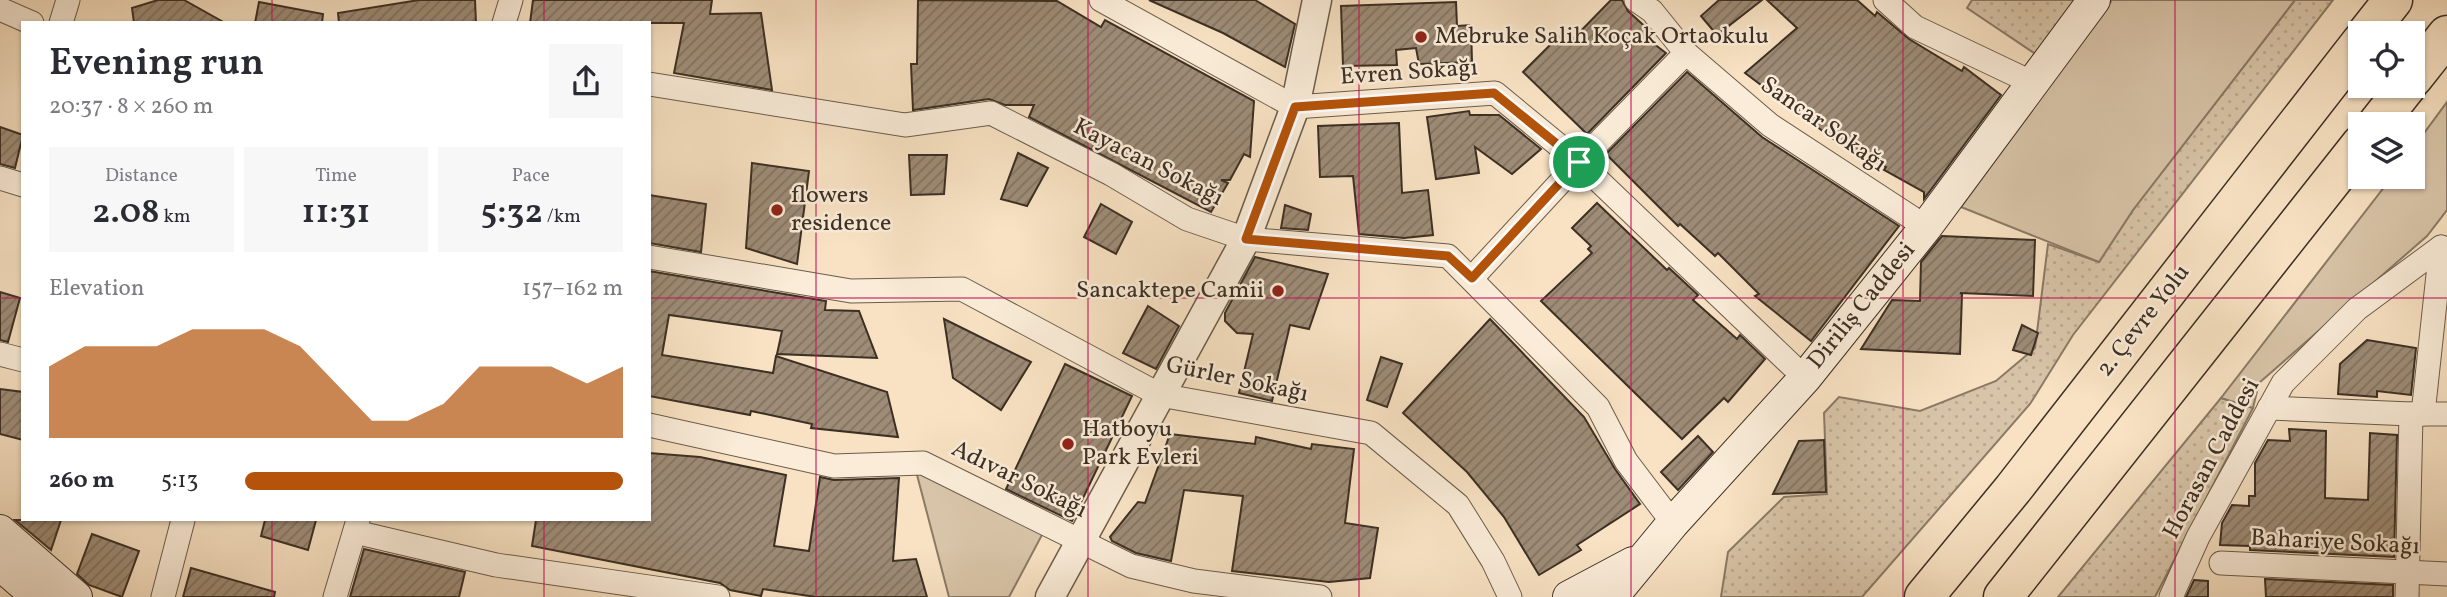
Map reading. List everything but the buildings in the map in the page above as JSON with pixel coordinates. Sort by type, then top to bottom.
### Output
[{"type":"highway","points":[[2376,21],[2393,0]]},
{"type":"highway","points":[[2425,63],[2447,35]]},
{"type":"highway","name":"2. Çevre Yolu","points":[[1924,597],[2021,478],[2348,59]]},
{"type":"highway","points":[[2386,112],[2398,98]]},
{"type":"highway","points":[[2003,597],[2348,161]]},
{"type":"main road","name":"Diriliş Caddesi","points":[[1612,597],[1673,523],[1805,378],[1926,227],[2035,84],[2094,0]]},
{"type":"main road","points":[[0,531],[76,597]]},
{"type":"main road","points":[[1569,597],[1646,556]]},
{"type":"main road","points":[[0,564],[38,597]]},
{"type":"street","points":[[62,21],[68,0]]},
{"type":"street","points":[[505,21],[511,0]]},
{"type":"street","points":[[1101,0],[1295,107]]},
{"type":"street","points":[[1050,597],[1246,239],[1295,107],[1317,0]]},
{"type":"street","points":[[1885,0],[1916,27],[2035,84]]},
{"type":"street","name":"Sancar Sokağı","points":[[1650,4],[1686,53],[1770,125],[1926,227]]},
{"type":"street","points":[[0,9],[27,21]]},
{"type":"street","points":[[1472,278],[1579,162],[1686,53]]},
{"type":"street","name":"Kayacan Sokağı","points":[[651,84],[905,125],[991,113],[1111,174],[1187,219],[1246,239],[1448,256],[1598,407],[1626,461],[1673,523]]},
{"type":"street","name":"Evren Sokağı","points":[[1295,107],[1494,93],[1579,162],[1805,378]]},
{"type":"street","points":[[0,178],[21,184]]},
{"type":"street","points":[[2407,586],[2417,414],[2445,245]]},
{"type":"street","name":"Horasan Caddesi","points":[[2171,597],[2198,537],[2283,383],[2357,309],[2445,245]]},
{"type":"street","name":"Gürler Sokağı","points":[[651,257],[851,291],[962,289],[1160,395],[1371,433],[1458,505],[1493,561],[1510,597]]},
{"type":"street","points":[[0,354],[21,359]]},
{"type":"street","points":[[2269,408],[2447,414]]},
{"type":"street","name":"Adıvar Sokağı","points":[[651,425],[834,466],[923,463],[1083,540],[1130,566],[1194,581],[1320,597]]},
{"type":"street","points":[[163,597],[183,521]]},
{"type":"street","points":[[335,597],[356,526],[496,565],[614,589],[719,597]]},
{"type":"street","name":"Bahariye Sokağı","points":[[2221,563],[2407,586],[2447,574]]},
{"type":"shaded area","points":[[1972,0],[2081,0],[2040,57],[1967,8]]},
{"type":"shaded area","points":[[2112,0],[2295,0],[2133,210],[2099,262],[1961,207]]},
{"type":"shaded area","points":[[2295,0],[2333,0],[2073,335],[2030,404],[1862,597],[1721,597],[1728,552],[1784,497],[1827,494],[1824,413],[1839,397],[1920,411],[1996,381],[2035,348],[2048,244],[2099,262],[2133,210]]},
{"type":"shaded area","points":[[2447,102],[2447,210],[2427,236],[2259,383],[2253,408],[2221,398],[2383,189],[2425,189],[2425,132]]},
{"type":"shaded area","points":[[2221,398],[2253,408],[2155,597],[2058,597]]},
{"type":"shaded area","points":[[916,471],[1043,533],[1009,597],[949,597]]},
{"type":"place","name":"Mebruke Salih Koçak Ortaokulu","points":[[1421,37]]},
{"type":"place","name":"flowers residence","points":[[777,210]]},
{"type":"place","name":"Sancaktepe Camii","points":[[1278,291]]},
{"type":"place","name":"Hatboyu Park Evleri","points":[[1068,444]]},
{"type":"route","points":[[1494,93],[1579,162],[1472,278],[1448,256],[1246,239],[1295,107],[1494,93]]}]
